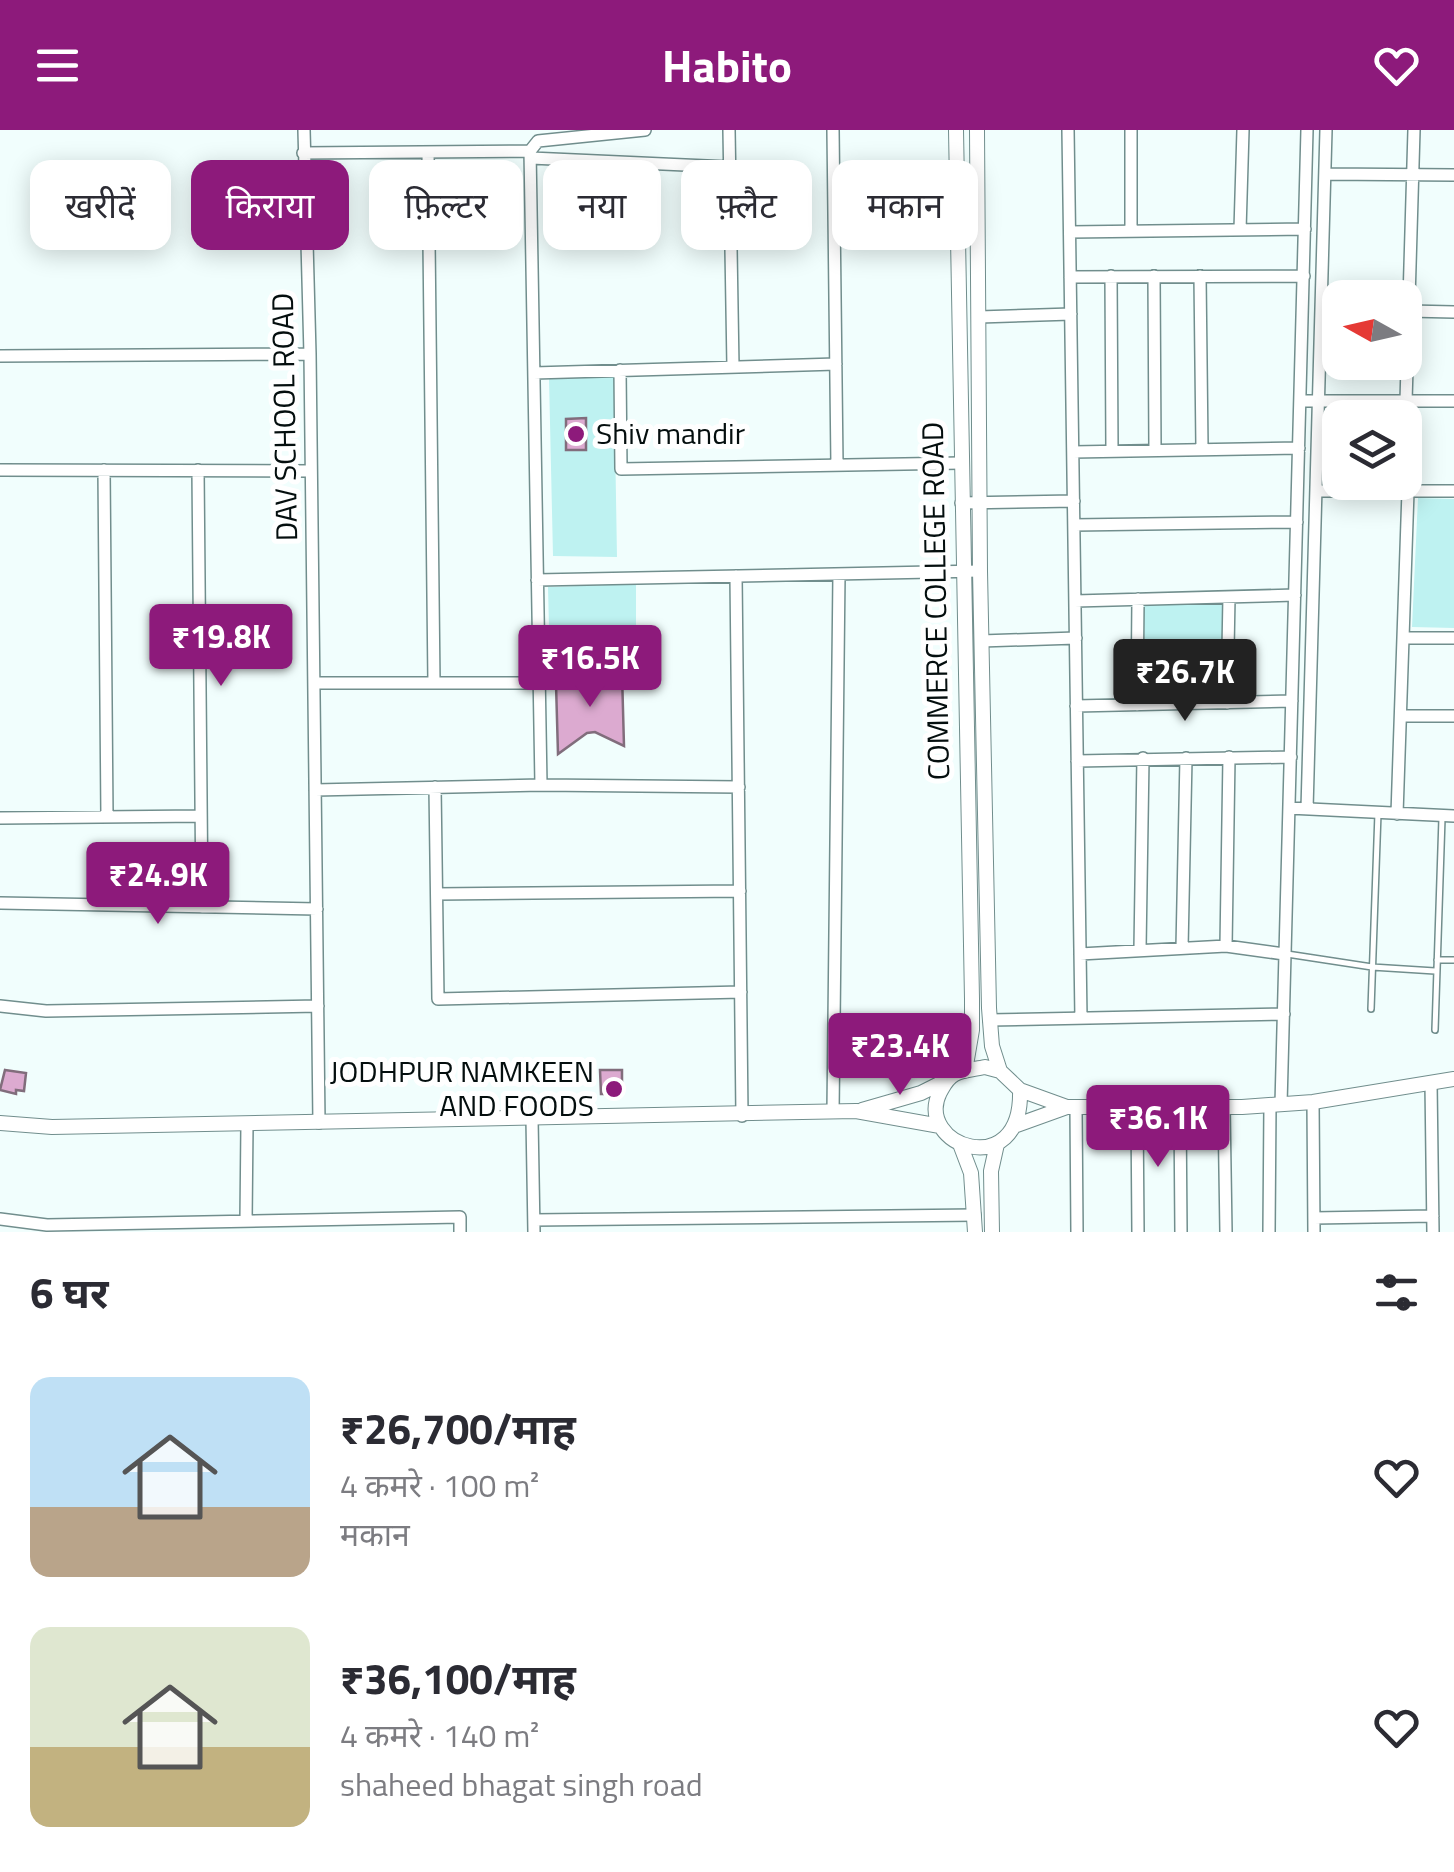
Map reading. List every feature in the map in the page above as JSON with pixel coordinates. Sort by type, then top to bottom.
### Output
[{"type":"street","name":"DAV SCHOOL ROAD","points":[[304,130],[319,1123]]},
{"type":"street","points":[[541,785],[530,155],[538,141],[645,130]]},
{"type":"street","points":[[729,130],[729,160]]},
{"type":"street","points":[[833,130],[838,465]]},
{"type":"street","name":"COMMERCE COLLEGE ROAD","points":[[956,130],[972,999],[965,1071]]},
{"type":"street","points":[[978,130],[980,571],[989,1020],[1000,1072]]},
{"type":"street","points":[[1068,130],[1081,1018]]},
{"type":"street","points":[[1131,130],[1131,231]]},
{"type":"street","points":[[1240,230],[1242,130]]},
{"type":"street","points":[[1269,1232],[1284,1014],[1308,130]]},
{"type":"street","points":[[1307,809],[1326,130]]},
{"type":"street","points":[[1410,280],[1414,130]]},
{"type":"street","points":[[428,152],[434,683]]},
{"type":"street","points":[[303,153],[428,152],[681,164]]},
{"type":"street","points":[[1324,174],[1454,175]]},
{"type":"street","points":[[1070,232],[1305,229]]},
{"type":"street","points":[[730,250],[732,367]]},
{"type":"street","points":[[1111,276],[1112,451]]},
{"type":"street","points":[[1154,276],[1155,450]]},
{"type":"street","points":[[1200,276],[1202,448]]},
{"type":"street","points":[[1070,277],[1304,276]]},
{"type":"street","points":[[1422,311],[1454,312]]},
{"type":"street","points":[[980,317],[1071,314]]},
{"type":"street","points":[[0,356],[310,354]]},
{"type":"street","points":[[534,373],[836,364]]},
{"type":"street","points":[[620,370],[621,470],[961,463]]},
{"type":"street","points":[[1300,401],[1322,401]]},
{"type":"street","points":[[1422,401],[1454,401]]},
{"type":"street","points":[[1073,452],[1299,448]]},
{"type":"street","points":[[0,470],[311,471]]},
{"type":"street","points":[[104,470],[107,817]]},
{"type":"street","points":[[198,470],[202,907]]},
{"type":"street","points":[[1316,491],[1322,491]]},
{"type":"street","points":[[1422,491],[1454,491]]},
{"type":"street","points":[[1398,814],[1408,500]]},
{"type":"street","points":[[962,503],[1074,501]]},
{"type":"street","points":[[1074,525],[1297,522]]},
{"type":"street","points":[[537,580],[980,571]]},
{"type":"street","points":[[833,1112],[839,574]]},
{"type":"street","points":[[736,576],[742,1116]]},
{"type":"street","points":[[1075,601],[1295,595]]},
{"type":"street","points":[[1227,702],[1229,597]]},
{"type":"street","points":[[1138,599],[1138,705]]},
{"type":"street","points":[[981,642],[1076,638]]},
{"type":"street","points":[[1403,638],[1454,638]]},
{"type":"street","points":[[314,683],[539,683]]},
{"type":"street","points":[[1076,706],[1292,701]]},
{"type":"street","points":[[1401,716],[1454,716]]},
{"type":"street","points":[[1226,946],[1230,757]]},
{"type":"street","points":[[1077,761],[1291,757]]},
{"type":"street","points":[[1140,949],[1143,758]]},
{"type":"street","points":[[1182,948],[1186,758]]},
{"type":"street","points":[[315,790],[541,785],[739,787]]},
{"type":"street","points":[[435,787],[438,999],[741,992]]},
{"type":"street","points":[[1289,808],[1448,816]]},
{"type":"street","points":[[0,818],[202,816]]},
{"type":"street","points":[[436,894],[740,891]]},
{"type":"street","points":[[0,902],[316,909]]},
{"type":"street","points":[[1080,954],[1226,946],[1284,954]]},
{"type":"street","points":[[0,1006],[46,1011],[318,1006]]},
{"type":"street","points":[[989,1020],[1284,1014]]},
{"type":"street","points":[[856,1112],[921,1093],[965,1071],[985,1067],[1000,1072],[1020,1090],[1072,1107],[1136,1109],[1313,1102],[1454,1079]]},
{"type":"street","points":[[940,1126],[936,1105],[946,1080]]},
{"type":"street","points":[[1431,1082],[1433,1232]]},
{"type":"street","points":[[1017,1125],[1020,1090]]},
{"type":"street","points":[[1313,1102],[1314,1232]]},
{"type":"street","points":[[992,1232],[991,1171],[997,1144],[1017,1125],[1072,1107]]},
{"type":"street","points":[[1072,1107],[1077,1232]]},
{"type":"street","points":[[1180,1108],[1181,1232]]},
{"type":"street","points":[[1224,1108],[1226,1232]]},
{"type":"street","points":[[1136,1109],[1138,1232]]},
{"type":"street","points":[[0,1122],[52,1127],[856,1112],[940,1126],[960,1144],[973,1148],[997,1144]]},
{"type":"street","points":[[532,1120],[534,1226],[975,1216]]},
{"type":"street","points":[[246,1221],[247,1124]]},
{"type":"street","points":[[960,1144],[971,1173],[975,1232]]},
{"type":"street","points":[[1314,1218],[1433,1216]]},
{"type":"street","points":[[0,1219],[47,1225],[222,1227],[246,1221],[399,1225],[460,1218],[460,1232]]},
{"type":"street","points":[[877,1218],[877,1232]]},
{"type":"lane","points":[[1370,1009],[1378,813]]},
{"type":"lane","points":[[1434,1030],[1448,816]]},
{"type":"lane","points":[[1284,954],[1436,971]]},
{"type":"lane","points":[[1437,960],[1454,960]]},
{"type":"shaded area","points":[[614,377],[617,557],[553,556],[549,378]]},
{"type":"shaded area","points":[[1454,499],[1454,628],[1412,627],[1418,500]]},
{"type":"shaded area","points":[[636,584],[636,663],[550,668],[548,587]]},
{"type":"shaded area","points":[[1223,603],[1224,696],[1145,697],[1144,604]]},
{"type":"building","name":"Shiv mandir","points":[[586,418],[586,450],[566,450],[566,419]]},
{"type":"building","points":[[622,673],[624,746],[595,732],[587,733],[558,754],[556,684]]},
{"type":"building","points":[[5,1070],[26,1073],[24,1091],[16,1090],[16,1094],[0,1090]]},
{"type":"building","points":[[600,1070],[622,1070],[622,1094],[601,1094]]},
{"type":"place","name":"Shiv mandir","points":[[576,434]]},
{"type":"place","name":"JODHPUR NAMKEEN AND FOODS","points":[[614,1089]]}]
